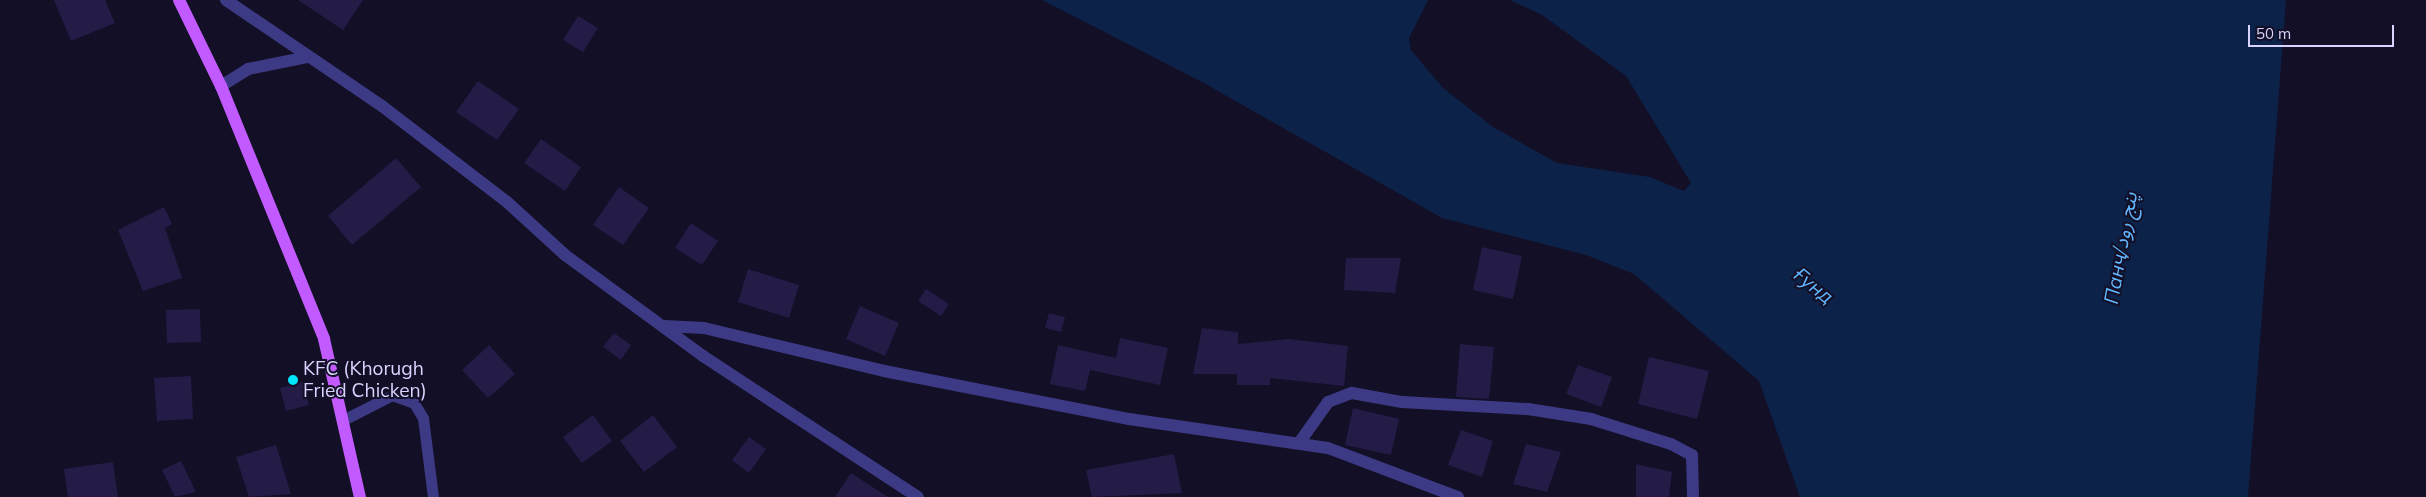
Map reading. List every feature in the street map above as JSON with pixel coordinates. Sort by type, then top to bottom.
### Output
[{"type":"main road","points":[[179,0],[221,86],[324,340],[360,497]]},
{"type":"street","points":[[226,0],[382,106],[507,202],[565,255],[664,326],[918,497]]},
{"type":"street","points":[[221,86],[248,70],[308,57]]},
{"type":"street","points":[[664,326],[704,328],[884,371],[1129,419],[1328,448],[1458,497]]},
{"type":"street","points":[[1299,443],[1328,402],[1352,393],[1402,402],[1528,409],[1591,419],[1671,444],[1692,455],[1693,497]]},
{"type":"lane","points":[[343,420],[392,395],[414,403],[424,418],[433,497]]},
{"type":"water","points":[[1042,0],[1428,0],[1409,38],[1411,50],[1443,88],[1493,127],[1557,163],[1650,177],[1684,191],[1691,183],[1626,76],[1542,15],[1510,0],[2286,0],[2248,497],[1800,497],[1759,381],[1634,274],[1586,255],[1442,218],[1202,82]]},
{"type":"building","points":[[54,0],[105,0],[115,23],[71,41]]},
{"type":"building","points":[[298,0],[363,0],[343,30]]},
{"type":"building","points":[[578,16],[598,28],[583,52],[563,40]]},
{"type":"building","points":[[478,81],[519,109],[497,140],[456,112]]},
{"type":"building","points":[[541,139],[581,167],[565,191],[524,163]]},
{"type":"building","points":[[396,158],[421,187],[352,245],[328,216]]},
{"type":"building","points":[[619,187],[649,208],[623,245],[593,225]]},
{"type":"building","points":[[164,207],[172,224],[165,228],[182,278],[143,291],[118,230]]},
{"type":"building","points":[[691,223],[718,241],[702,265],[675,248]]},
{"type":"building","points":[[1482,247],[1522,256],[1513,299],[1473,290]]},
{"type":"building","points":[[1346,258],[1401,258],[1395,293],[1344,290]]},
{"type":"building","points":[[748,269],[799,285],[789,318],[738,302]]},
{"type":"building","points":[[926,289],[949,304],[941,316],[918,301]]},
{"type":"building","points":[[860,306],[899,323],[885,356],[846,339]]},
{"type":"building","points":[[200,309],[201,342],[167,343],[166,310]]},
{"type":"building","points":[[1049,313],[1065,317],[1061,332],[1045,328]]},
{"type":"building","points":[[1202,328],[1238,332],[1238,344],[1289,339],[1348,346],[1344,386],[1270,378],[1270,385],[1237,385],[1237,374],[1193,374]]},
{"type":"building","points":[[614,333],[631,345],[621,360],[603,347]]},
{"type":"building","points":[[1120,338],[1168,348],[1160,385],[1090,370],[1085,391],[1050,384],[1058,345],[1116,358]]},
{"type":"building","points":[[1460,344],[1494,347],[1489,399],[1456,397]]},
{"type":"building","points":[[489,345],[515,374],[488,398],[462,370]]},
{"type":"building","points":[[1649,357],[1709,371],[1697,419],[1638,404]]},
{"type":"building","points":[[1578,365],[1612,377],[1601,407],[1566,394]]},
{"type":"building","points":[[191,376],[193,419],[157,421],[154,378]]},
{"type":"building","points":[[303,382],[309,405],[286,411],[280,388]]},
{"type":"building","points":[[1353,408],[1399,419],[1391,455],[1345,445]]},
{"type":"building","points":[[593,415],[612,441],[582,463],[563,437]]},
{"type":"building","points":[[653,415],[677,447],[644,472],[620,441]]},
{"type":"building","points":[[1461,430],[1493,441],[1482,477],[1448,465]]},
{"type":"building","points":[[749,437],[766,449],[749,473],[732,460]]},
{"type":"building","points":[[1526,444],[1561,452],[1547,492],[1513,484]]},
{"type":"building","points":[[276,445],[291,494],[249,497],[236,457]]},
{"type":"building","points":[[1174,454],[1182,493],[1092,497],[1086,470]]},
{"type":"building","points":[[181,461],[196,492],[175,497],[162,470]]},
{"type":"building","points":[[113,462],[118,497],[68,497],[64,469]]},
{"type":"building","points":[[1636,464],[1672,472],[1669,497],[1636,497]]},
{"type":"building","points":[[851,473],[888,497],[835,497]]},
{"type":"place","name":"KFC (Khorugh Fried Chicken)","points":[[293,380]]},
{"type":"water label","name":"Панҷ/پنج رود","points":[[2120,248]]},
{"type":"water label","name":"Ғунд","points":[[1814,285]]}]
